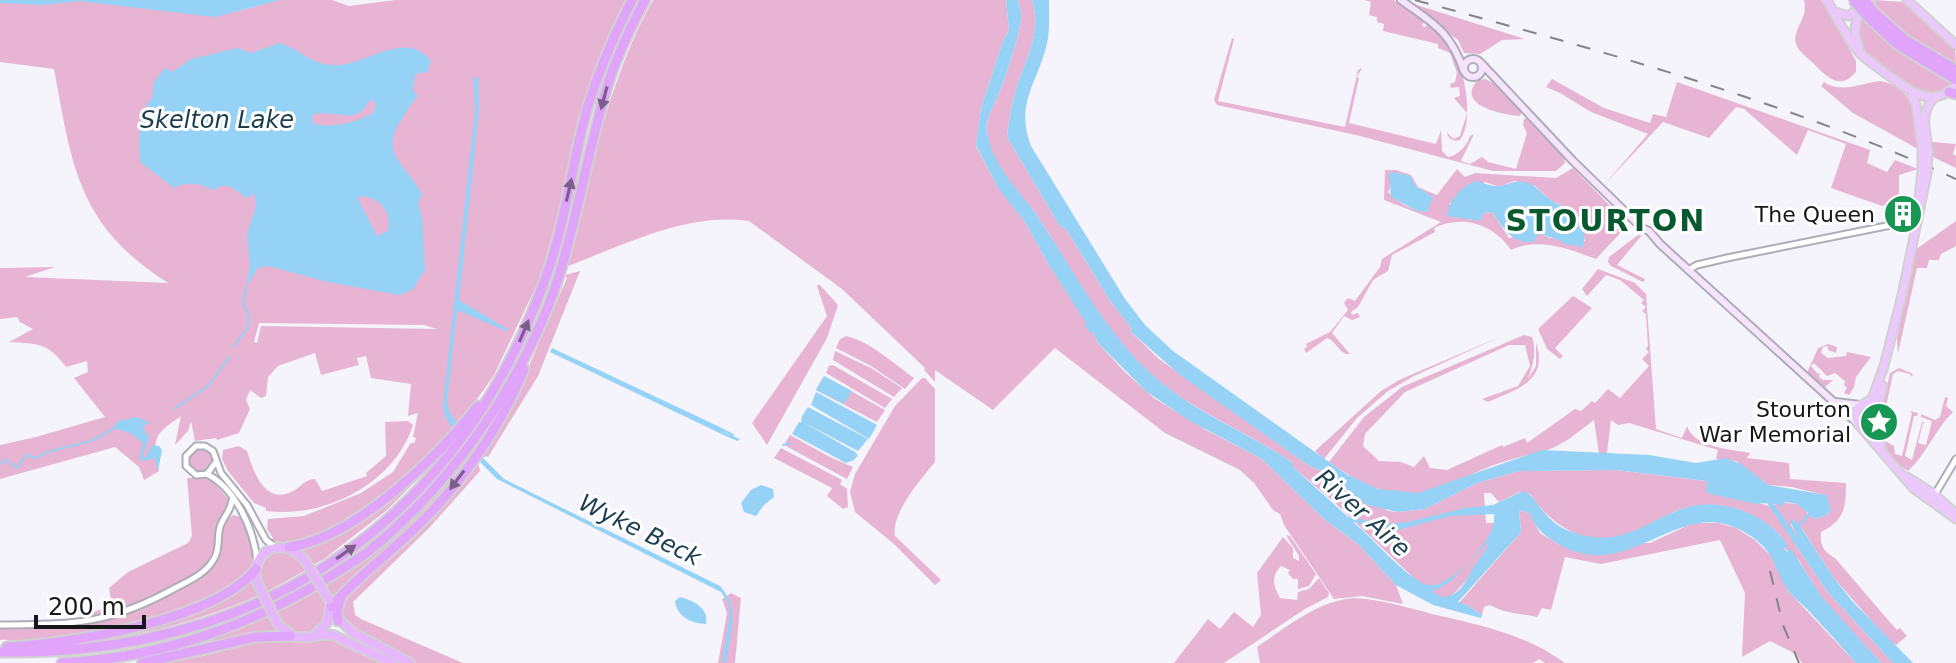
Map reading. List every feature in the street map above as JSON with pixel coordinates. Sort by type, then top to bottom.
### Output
[{"type":"highway","points":[[317,635],[327,623],[330,603],[424,519],[452,487],[493,428],[518,382],[564,260],[605,93],[618,56],[645,0]]},
{"type":"highway","points":[[1853,0],[1872,15],[1898,45],[1949,70],[1954,87]]},
{"type":"highway","points":[[1864,0],[1872,15]]},
{"type":"highway","points":[[0,650],[90,649],[165,636],[222,619],[307,577],[366,539],[414,496],[484,407],[519,342],[550,266],[589,105],[617,31],[632,2]]},
{"type":"highway","points":[[62,663],[150,652],[223,630],[290,600],[366,553],[398,526],[458,462],[487,422],[535,339]]},
{"type":"highway","points":[[0,650],[83,639],[141,625],[228,593],[242,584],[265,553],[304,544],[337,529],[404,484],[449,441],[502,374]]},
{"type":"highway","points":[[289,547],[306,562],[338,621],[352,632],[410,663]]},
{"type":"highway","points":[[256,568],[257,582],[277,623],[290,636]]},
{"type":"highway","points":[[338,621],[342,594]]},
{"type":"highway","points":[[142,663],[256,637],[333,635],[392,663]]},
{"type":"main road","points":[[1401,0],[1447,35],[1470,77],[1498,82]]},
{"type":"main road","points":[[1827,0],[1854,47],[1863,56],[1911,91],[1922,97],[1935,97]]},
{"type":"main road","points":[[1833,11],[1849,16],[1864,0]]},
{"type":"main road","points":[[1863,56],[1856,41],[1855,24],[1862,9],[1872,0]]},
{"type":"main road","points":[[1907,0],[1956,45]]},
{"type":"main road","points":[[1457,50],[1481,63],[1646,234],[1856,419],[1895,469],[1954,516]]},
{"type":"main road","points":[[1464,71],[1466,62],[1471,59]]},
{"type":"main road","points":[[1478,76],[1481,63]]},
{"type":"main road","points":[[1856,419],[1868,419],[1877,408],[1890,359],[1924,173],[1924,115],[1935,97],[1954,87]]},
{"type":"main road","points":[[1911,91],[1925,150]]},
{"type":"main road","points":[[1856,419],[1856,409],[1872,399],[1877,390],[1902,295]]},
{"type":"main road","points":[[1833,401],[1869,407],[1882,451]]},
{"type":"street","points":[[1688,270],[1697,265],[1917,216]]},
{"type":"street","points":[[256,568],[255,544],[242,513],[217,480],[189,470],[185,461],[188,452],[196,446],[205,446],[213,451],[216,462],[247,505],[266,540],[276,548]]},
{"type":"street","points":[[1932,498],[1956,459]]},
{"type":"street","points":[[207,474],[216,462]]},
{"type":"street","points":[[0,625],[87,622],[149,603],[207,568],[216,556],[220,527],[232,500]]},
{"type":"street","points":[[226,516],[242,513]]},
{"type":"shaded area","points":[[0,0],[77,0],[201,14],[234,12],[279,0],[332,0],[349,6],[395,0],[628,0],[566,186],[540,278],[494,375],[441,444],[391,490],[313,537],[294,543],[271,541],[268,519],[304,516],[361,493],[393,472],[410,444],[415,442],[416,438],[413,437],[418,413],[408,416],[411,384],[371,378],[366,356],[357,358],[359,365],[321,375],[315,353],[278,366],[268,377],[266,396],[261,398],[250,390],[246,400],[250,409],[239,433],[217,440],[195,441],[191,421],[188,431],[175,445],[181,416],[160,433],[156,444],[159,471],[144,480],[139,467],[115,447],[0,479],[0,445],[105,417],[74,378],[88,372],[87,361],[66,367],[42,346],[9,342],[33,329],[17,317],[0,319],[0,268],[55,267],[25,277],[168,283],[138,261],[97,216],[74,164],[54,69],[0,62]],"holes":[[[259,323],[424,325],[437,329],[261,326],[257,343],[254,342]]]},
{"type":"shaded area","points":[[653,0],[1006,0],[1009,30],[981,108],[976,146],[996,184],[1025,222],[1087,323],[1089,332],[1093,332],[1098,343],[1154,398],[1262,459],[1324,519],[1358,544],[1396,585],[1403,604],[1362,596],[1334,599],[1284,525],[1280,514],[1273,510],[1254,483],[1240,470],[1165,433],[1055,348],[993,410],[935,370],[935,382],[925,368],[842,289],[749,221],[726,219],[679,226],[568,266],[612,96],[637,31]]},
{"type":"shaded area","points":[[1018,0],[1032,0],[1035,23],[1032,44],[1014,98],[1007,137],[1059,225],[1066,229],[1111,302],[1132,329],[1130,331],[1159,359],[1308,465],[1324,472],[1345,490],[1389,511],[1425,509],[1477,483],[1519,471],[1616,470],[1707,481],[1712,493],[1775,507],[1775,502],[1797,504],[1814,519],[1831,511],[1824,495],[1768,485],[1736,461],[1716,459],[1718,450],[1629,423],[1618,425],[1611,420],[1607,453],[1599,453],[1594,420],[1553,448],[1500,463],[1436,489],[1413,494],[1374,488],[1329,462],[1364,417],[1402,387],[1524,335],[1532,337],[1534,348],[1528,379],[1536,366],[1536,343],[1538,367],[1534,375],[1519,388],[1488,402],[1482,399],[1518,386],[1530,366],[1525,345],[1509,345],[1405,392],[1365,434],[1363,446],[1379,461],[1401,462],[1414,467],[1424,456],[1430,468],[1447,470],[1502,445],[1525,438],[1527,443],[1575,409],[1581,411],[1592,401],[1595,403],[1608,389],[1620,398],[1649,366],[1642,359],[1649,352],[1646,349],[1646,314],[1642,311],[1646,307],[1641,303],[1644,300],[1620,280],[1606,275],[1587,296],[1582,289],[1598,269],[1635,283],[1646,294],[1656,429],[1682,438],[1687,426],[1697,439],[1705,443],[1750,453],[1747,458],[1789,463],[1790,479],[1846,483],[1842,512],[1835,523],[1821,532],[1822,545],[1897,630],[1900,628],[1907,636],[1896,645],[1888,640],[1833,577],[1803,530],[1792,519],[1791,525],[1800,539],[1795,537],[1795,544],[1827,591],[1893,663],[1881,663],[1821,597],[1798,559],[1784,548],[1785,543],[1777,532],[1743,511],[1722,506],[1689,507],[1630,534],[1600,539],[1586,537],[1561,525],[1530,494],[1520,492],[1499,502],[1491,493],[1484,493],[1486,523],[1494,523],[1495,534],[1474,570],[1451,596],[1445,598],[1418,582],[1293,467],[1293,463],[1188,402],[1152,375],[1115,335],[1099,312],[1040,220],[998,165],[988,140],[988,119],[1004,81],[1018,34],[1021,15]]},
{"type":"shaded area","points":[[1364,0],[1394,0],[1424,22],[1424,27],[1429,25],[1450,44],[1460,68],[1467,113],[1454,98],[1460,96],[1459,87],[1451,88],[1450,84],[1455,82],[1457,73],[1450,53],[1438,48],[1438,44],[1383,31],[1384,24],[1377,22],[1377,17],[1369,15],[1371,2]]},
{"type":"shaded area","points":[[1804,0],[1821,0],[1856,61],[1856,72],[1845,81],[1829,77],[1797,47],[1795,38],[1804,13]]},
{"type":"shaded area","points":[[1407,2],[1525,39],[1502,40],[1480,54],[1464,53],[1458,40]]},
{"type":"shaded area","points":[[1872,2],[1904,2],[1955,48],[1956,65],[1916,42]]},
{"type":"shaded area","points":[[1859,15],[1903,54],[1953,83],[1932,93],[1910,86],[1860,47],[1857,42]]},
{"type":"shaded area","points":[[1232,38],[1218,101],[1345,127],[1358,70],[1362,68],[1357,77],[1349,123],[1436,144],[1441,130],[1442,151],[1448,157],[1462,150],[1474,134],[1461,161],[1470,164],[1482,157],[1488,162],[1516,169],[1527,133],[1524,119],[1528,118],[1564,156],[1565,163],[1556,171],[1493,171],[1356,135],[1217,105],[1214,100]]},
{"type":"shaded area","points":[[1486,79],[1499,87],[1522,111],[1520,116],[1493,111],[1476,102],[1472,89],[1478,80]]},
{"type":"shaded area","points":[[1552,79],[1604,108],[1650,123],[1653,114],[1666,117],[1677,82],[1870,150],[1867,163],[1887,172],[1895,160],[1918,169],[1899,175],[1899,201],[1882,206],[1831,188],[1846,144],[1808,130],[1797,155],[1744,109],[1736,107],[1709,138],[1663,122],[1604,185],[1648,134],[1591,112],[1546,87]]},
{"type":"shaded area","points":[[1880,81],[1901,90],[1907,97],[1912,106],[1918,149],[1853,113],[1821,86],[1824,82],[1844,87]]},
{"type":"shaded area","points":[[1467,113],[1460,140],[1451,139],[1447,132],[1453,139],[1460,136]]},
{"type":"shaded area","points":[[1932,142],[1956,144],[1953,154],[1956,156],[1956,168],[1931,156]]},
{"type":"shaded area","points":[[1573,168],[1626,222],[1626,227],[1596,259],[1543,244],[1511,250],[1496,234],[1477,224],[1445,224],[1392,255],[1388,271],[1373,280],[1358,307],[1351,312],[1352,315],[1358,313],[1360,317],[1352,320],[1344,316],[1332,333],[1350,354],[1327,338],[1306,353],[1306,344],[1330,332],[1348,310],[1344,303],[1348,298],[1355,301],[1380,267],[1382,259],[1441,222],[1384,200],[1385,170],[1411,175],[1418,187],[1437,195],[1457,169],[1465,177],[1475,173],[1556,178]],"holes":[[[1514,181],[1535,186],[1550,200],[1568,209],[1580,220],[1585,241],[1550,238],[1539,233],[1509,238],[1492,212],[1484,213],[1449,204],[1485,182],[1499,187]],[[1414,185],[1432,197],[1427,212],[1406,206],[1388,192],[1391,186]]]},
{"type":"shaded area","points":[[1956,221],[1956,246],[1941,254],[1939,260],[1929,260],[1927,268],[1917,268],[1898,353],[1897,339],[1915,250]]},
{"type":"shaded area","points":[[1642,235],[1617,265],[1645,279],[1643,282],[1608,262],[1609,257]]},
{"type":"shaded area","points":[[580,271],[538,376],[488,457],[478,462],[480,471],[430,527],[353,602],[355,615],[361,619],[463,663],[416,663],[348,627],[342,618],[341,601],[433,516],[522,382],[567,278],[565,275]]},
{"type":"shaded area","points":[[819,284],[838,305],[827,338],[767,445],[752,423],[827,316],[817,286]]},
{"type":"shaded area","points":[[1573,296],[1592,308],[1555,348],[1563,356],[1560,359],[1547,349],[1538,329]]},
{"type":"shaded area","points":[[846,336],[873,348],[914,378],[905,389],[871,366],[836,348],[840,339]]},
{"type":"shaded area","points":[[1502,336],[1388,391],[1357,418],[1324,459],[1315,451],[1381,391],[1399,380]]},
{"type":"shaded area","points":[[1828,344],[1837,347],[1836,353],[1828,350],[1828,346],[1823,347],[1821,353],[1828,358],[1846,356],[1847,352],[1871,357],[1856,377],[1849,395],[1844,393],[1847,388],[1845,381],[1835,373],[1827,376],[1814,363],[1811,366],[1823,380],[1833,380],[1825,387],[1807,373],[1818,348]]},
{"type":"shaded area","points":[[835,351],[871,368],[902,388],[894,397],[833,360]]},
{"type":"shaded area","points":[[833,365],[892,399],[885,408],[826,373]]},
{"type":"shaded area","points":[[1899,368],[1913,374],[1912,377],[1898,371],[1893,374],[1885,411],[1892,413],[1885,441],[1894,446],[1895,454],[1902,456],[1910,411],[1918,413],[1914,416],[1905,456],[1912,460],[1922,422],[1919,421],[1926,423],[1923,423],[1918,443],[1926,445],[1932,421],[1921,417],[1921,414],[1935,420],[1940,417],[1945,397],[1948,398],[1946,406],[1953,412],[1908,471],[1888,451],[1883,439],[1882,414],[1890,373]]},
{"type":"shaded area","points":[[824,376],[885,410],[877,422],[816,390]]},
{"type":"shaded area","points":[[922,378],[935,389],[935,462],[902,507],[895,536],[941,580],[935,585],[894,544],[855,512],[850,492],[855,474],[895,406]]},
{"type":"shaded area","points":[[496,417],[440,493],[333,601],[324,584],[441,487]]},
{"type":"shaded area","points":[[408,421],[413,425],[404,446],[374,480],[334,503],[311,509],[266,511],[266,508],[254,503],[222,459],[223,450],[239,446],[247,451],[262,484],[275,494],[293,491],[315,479],[322,491],[367,476],[366,473],[386,456],[385,422]]},
{"type":"shaded area","points":[[790,435],[853,467],[847,479],[784,445]]},
{"type":"shaded area","points":[[201,448],[210,451],[213,460],[210,469],[201,472],[192,469],[189,460],[192,451]]},
{"type":"shaded area","points":[[781,448],[842,480],[840,484],[847,489],[848,507],[843,509],[827,496],[832,488],[774,458]]},
{"type":"shaded area","points":[[445,452],[387,510],[324,559],[313,565],[298,548],[346,525]]},
{"type":"shaded area","points":[[187,478],[210,478],[230,501],[220,520],[212,559],[190,580],[157,597],[121,610],[90,616],[90,613],[112,606],[109,588],[128,572],[188,543],[192,536]]},
{"type":"shaded area","points":[[1519,510],[1529,513],[1540,533],[1560,545],[1650,543],[1693,523],[1719,523],[1736,528],[1755,540],[1771,556],[1788,591],[1856,663],[1802,663],[1796,654],[1770,641],[1742,657],[1745,593],[1720,540],[1601,564],[1565,557],[1551,610],[1542,608],[1537,617],[1507,612],[1490,605],[1484,607],[1482,615],[1459,603],[1521,532]]},
{"type":"shaded area","points":[[233,515],[241,517],[247,528],[252,542],[253,563],[239,582],[218,594],[160,615],[74,637],[32,642],[0,640],[0,627],[69,625],[109,618],[150,604],[187,585],[215,563],[224,527]]},
{"type":"shaded area","points":[[1286,535],[1290,536],[1316,574],[1309,586],[1298,589],[1298,579],[1293,579],[1288,573],[1290,570],[1281,566],[1274,582],[1280,598],[1297,600],[1298,592],[1309,589],[1319,578],[1329,593],[1328,597],[1224,663],[1174,663],[1208,619],[1220,629],[1234,612],[1253,627],[1261,615],[1257,573],[1283,537],[1293,548],[1293,558],[1299,561],[1299,556]]},
{"type":"shaded area","points":[[278,551],[295,556],[306,570],[266,592],[262,568],[267,558]]},
{"type":"shaded area","points":[[251,582],[259,595],[209,614],[133,635],[55,646],[217,602]]},
{"type":"shaded area","points":[[317,589],[327,607],[324,623],[306,633],[287,627],[276,611]]},
{"type":"shaded area","points":[[731,593],[741,598],[735,663],[718,663],[727,613],[722,599]]},
{"type":"shaded area","points":[[1353,598],[1393,604],[1502,632],[1534,645],[1565,663],[1545,663],[1539,659],[1533,663],[1260,663],[1257,647],[1291,623],[1327,604]]},
{"type":"shaded area","points":[[268,615],[280,632],[176,654],[103,663]]},
{"type":"shaded area","points":[[327,636],[386,663],[160,663],[279,637],[303,641]]},
{"type":"water","points":[[0,0],[280,0],[215,17],[78,1],[42,5],[0,3]]},
{"type":"water","name":"River Aire","points":[[1006,0],[1018,0],[1021,15],[1018,34],[987,123],[995,157],[1113,331],[1148,371],[1168,388],[1198,409],[1293,463],[1293,467],[1348,517],[1386,524],[1408,522],[1465,508],[1493,505],[1523,491],[1559,526],[1578,534],[1604,538],[1627,534],[1693,506],[1724,506],[1740,510],[1779,534],[1788,546],[1784,548],[1787,552],[1790,548],[1821,596],[1881,663],[1856,663],[1789,592],[1770,555],[1760,544],[1741,530],[1720,523],[1700,523],[1681,528],[1625,551],[1605,555],[1584,554],[1551,539],[1538,529],[1529,513],[1519,510],[1521,532],[1458,602],[1482,615],[1481,618],[1433,605],[1396,585],[1358,544],[1324,519],[1262,459],[1190,421],[1147,392],[1098,343],[1093,332],[1089,332],[1025,222],[998,188],[976,145],[981,108],[1009,30]],"holes":[[[1494,514],[1491,531],[1474,556],[1453,575],[1434,585],[1411,576],[1353,522],[1398,530],[1450,516]],[[1489,541],[1459,590],[1442,597],[1432,592],[1451,581]]]},
{"type":"water","points":[[1032,0],[1049,0],[1047,44],[1026,105],[1025,118],[1031,146],[1125,299],[1145,325],[1173,351],[1346,474],[1378,489],[1418,493],[1542,450],[1649,455],[1696,463],[1726,458],[1741,464],[1768,485],[1827,495],[1831,511],[1814,519],[1810,515],[1800,526],[1853,602],[1913,663],[1893,663],[1827,591],[1767,503],[1756,504],[1710,494],[1706,491],[1707,481],[1616,470],[1519,471],[1477,483],[1425,509],[1398,512],[1367,505],[1324,472],[1308,465],[1180,375],[1130,331],[1132,329],[1111,302],[1066,229],[1059,225],[1007,137],[1015,92],[1032,44],[1035,12]],"holes":[[[1785,502],[1797,504],[1808,513],[1798,524],[1792,519],[1790,521],[1799,540],[1774,504],[1781,507]]]},
{"type":"water","name":"Skelton Lake","points":[[280,43],[317,62],[331,65],[357,61],[396,48],[409,48],[431,61],[427,72],[415,74],[413,90],[418,96],[394,133],[393,143],[398,160],[422,194],[418,203],[422,218],[425,270],[412,290],[399,295],[328,282],[268,266],[258,268],[246,287],[250,266],[247,234],[256,206],[254,194],[246,198],[226,186],[214,190],[189,184],[174,188],[140,162],[140,135],[148,110],[146,106],[152,98],[154,82],[165,68],[172,72],[191,59],[238,48],[251,53]],"holes":[[[372,100],[376,105],[373,113],[359,120],[337,125],[313,124],[312,115],[358,114]],[[361,196],[383,207],[388,217],[388,231],[377,236],[358,199]]]},
{"type":"water","points":[[478,77],[479,110],[459,300],[509,330],[457,310],[447,402],[457,423],[452,427],[445,417],[443,405],[475,110],[473,78]]},
{"type":"water","points":[[1389,174],[1411,176],[1414,185],[1433,197],[1427,212],[1417,211],[1391,197]]},
{"type":"water","points":[[1475,181],[1491,186],[1521,181],[1529,183],[1577,219],[1584,232],[1582,248],[1539,233],[1534,242],[1514,238],[1492,212],[1484,213],[1480,221],[1447,216],[1456,194]]},
{"type":"water","points":[[552,348],[740,439],[730,438],[550,352]]},
{"type":"water","points":[[824,376],[852,391],[844,404],[816,390]]},
{"type":"water","points":[[816,392],[877,425],[869,439],[811,405]]},
{"type":"water","points":[[808,407],[868,439],[858,451],[803,422],[855,452],[858,455],[854,460],[846,463],[792,434]]},
{"type":"water","points":[[137,417],[150,423],[142,427],[149,437],[142,458],[146,457],[152,445],[162,450],[158,471],[154,458],[139,459],[143,443],[130,433],[113,428],[118,421]]},
{"type":"water","points":[[483,458],[504,479],[720,586],[732,613],[726,663],[722,661],[730,614],[721,592],[497,479],[479,461]]},
{"type":"water","points":[[761,485],[773,489],[774,497],[756,516],[744,512],[741,503],[751,490]]},
{"type":"water","points":[[680,597],[703,609],[706,624],[690,621],[682,615],[675,601]]},
{"type":"waterway","points":[[233,347],[247,329],[249,317],[243,303],[246,287]]},
{"type":"waterway","points":[[174,409],[209,385],[229,357]]},
{"type":"waterway","points":[[0,464],[5,460],[17,468],[26,455],[35,458],[84,443],[113,428]]},
{"type":"waterway","points":[[723,430],[733,435]]},
{"type":"waterway","points":[[783,445],[790,443]]},
{"type":"railway","points":[[1415,0],[1621,58],[1757,101],[1956,179]]},
{"type":"railway","points":[[1770,571],[1783,625],[1799,663]]},
{"type":"place","name":"The Queen","points":[[1903,214]]},
{"type":"place","name":"Stourton War Memorial","points":[[1879,422]]},
{"type":"district","name":"STOURTON","points":[[1606,220]]},
{"type":"water label","name":"Wyke Beck","points":[[640,530]]}]
